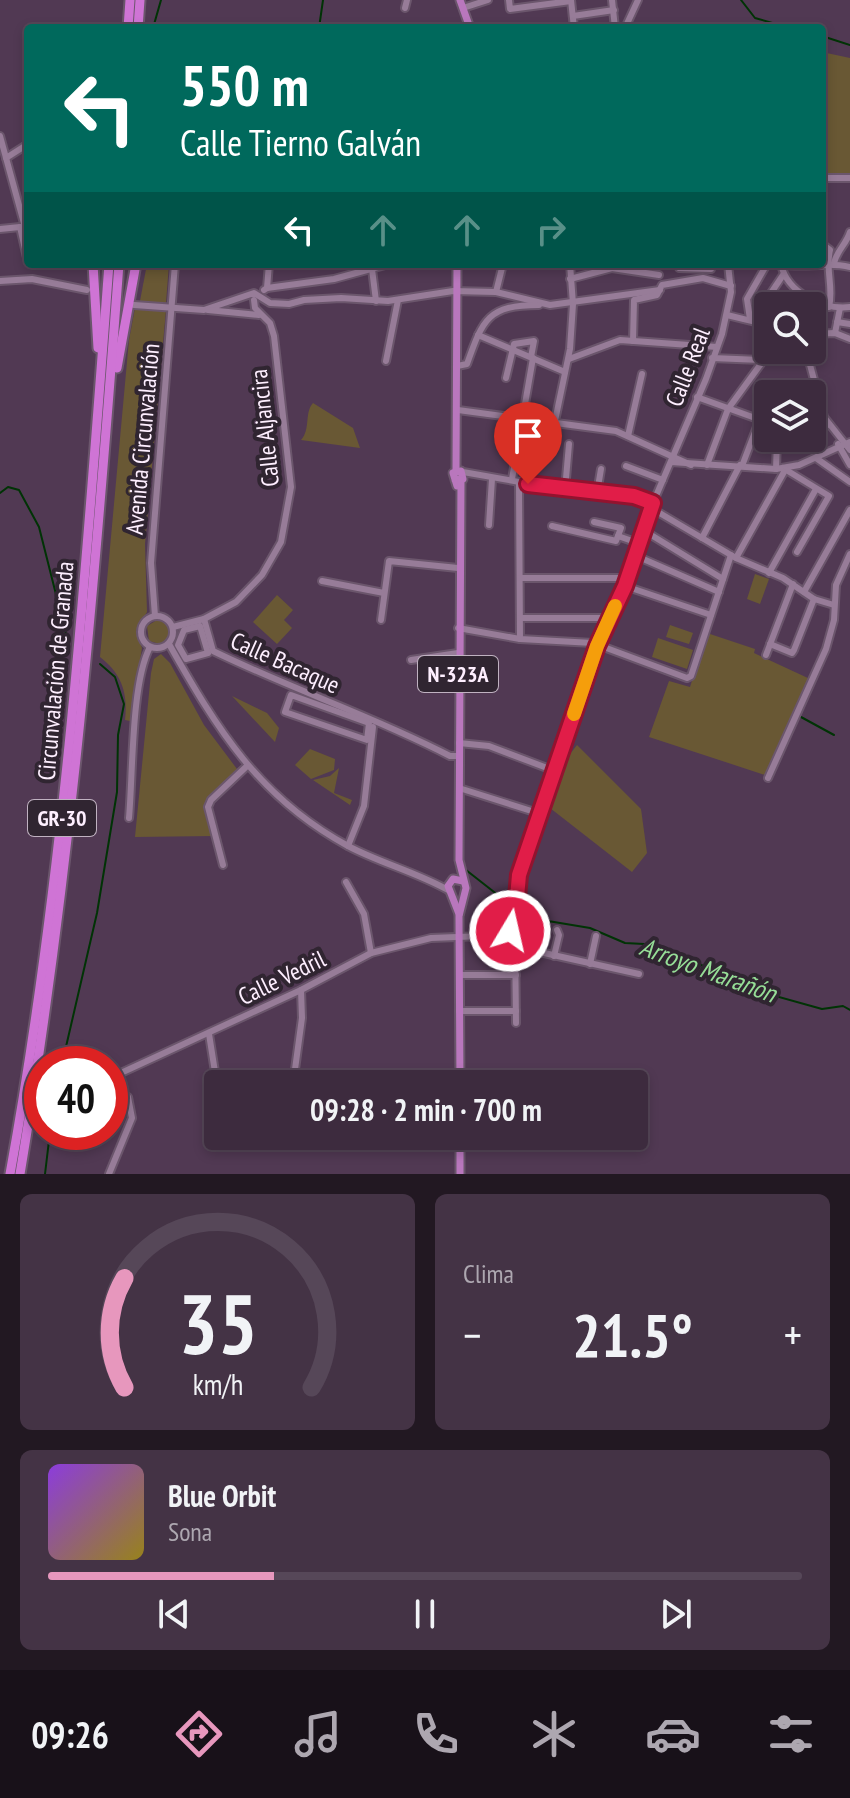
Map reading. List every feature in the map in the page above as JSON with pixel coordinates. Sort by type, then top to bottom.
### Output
[{"type":"highway","points":[[128,24],[130,0]]},
{"type":"highway","points":[[139,24],[140,0]]},
{"type":"highway","points":[[93,268],[100,383]]},
{"type":"highway","name":"Circunvalación de Granada","points":[[10,1174],[57,860],[83,612],[109,268]]},
{"type":"highway","name":"Circunvalación de Granada","points":[[20,1174],[52,975],[79,757],[119,268]]},
{"type":"highway","points":[[109,394],[135,268]]},
{"type":"main road","points":[[461,4],[468,24]]},
{"type":"main road","name":"N-323A","points":[[457,268],[454,291],[460,475],[459,860],[464,894],[459,916],[460,1070]]},
{"type":"main road","name":"N-323A","points":[[459,860],[451,887],[459,916]]},
{"type":"main road","points":[[451,887],[463,881]]},
{"type":"main road","points":[[451,887],[464,894]]},
{"type":"main road","points":[[460,1150],[460,1174]]},
{"type":"street","points":[[405,8],[407,0]]},
{"type":"street","points":[[461,4],[488,0]]},
{"type":"street","points":[[509,0],[510,9],[571,0],[574,24]]},
{"type":"street","points":[[612,0],[615,24]]},
{"type":"street","points":[[627,24],[638,0]]},
{"type":"street","points":[[573,16],[614,10]]},
{"type":"street","points":[[0,136],[24,227],[0,229]]},
{"type":"street","points":[[6,158],[24,147]]},
{"type":"street","points":[[826,178],[850,178]]},
{"type":"street","points":[[829,307],[829,248],[848,242],[850,232]]},
{"type":"street","points":[[826,264],[850,267]]},
{"type":"street","points":[[29,268],[32,279]]},
{"type":"street","name":"Avenida Circunvalación","points":[[155,616],[151,563],[175,268]]},
{"type":"street","points":[[134,305],[250,314],[267,288],[269,268]]},
{"type":"street","points":[[267,288],[334,279],[375,268]]},
{"type":"street","points":[[496,292],[502,268]]},
{"type":"street","points":[[555,421],[569,359],[573,304],[570,268]]},
{"type":"street","points":[[570,279],[605,268]]},
{"type":"street","points":[[624,268],[659,275]]},
{"type":"street","points":[[657,268],[661,288]]},
{"type":"street","points":[[703,278],[711,268]]},
{"type":"street","name":"Calle Real","points":[[516,1023],[517,947],[512,934],[519,875],[597,646],[626,582],[652,505],[717,347],[731,289],[728,268]]},
{"type":"street","points":[[750,319],[747,299],[765,268]]},
{"type":"street","points":[[782,268],[783,275],[814,303],[850,307]]},
{"type":"street","points":[[372,269],[376,301]]},
{"type":"street","points":[[772,292],[783,275]]},
{"type":"street","points":[[633,341],[634,300],[673,283],[703,278],[747,299]]},
{"type":"street","points":[[0,281],[32,279],[87,290]]},
{"type":"street","points":[[457,366],[467,364],[486,319],[500,310],[573,304],[661,288]]},
{"type":"street","points":[[204,310],[247,296],[257,304],[278,304],[341,298],[398,300],[454,291],[496,292],[543,305]]},
{"type":"street","points":[[386,361],[398,300]]},
{"type":"street","name":"Calle Aljancira","points":[[173,627],[204,619],[236,602],[271,561],[285,528],[291,487],[282,433],[274,336],[270,323],[257,304]]},
{"type":"street","points":[[835,333],[840,308]]},
{"type":"street","points":[[727,315],[754,319]]},
{"type":"street","points":[[837,322],[850,324]]},
{"type":"street","points":[[826,333],[835,333],[850,339]]},
{"type":"street","points":[[478,335],[565,372]]},
{"type":"street","points":[[569,359],[620,340],[717,347]]},
{"type":"street","points":[[506,378],[517,342],[534,341],[515,481],[520,639]]},
{"type":"street","points":[[712,358],[754,360]]},
{"type":"street","points":[[707,465],[728,409],[758,364]]},
{"type":"street","points":[[811,364],[821,410],[846,445],[850,465]]},
{"type":"street","points":[[628,436],[642,374]]},
{"type":"street","points":[[697,397],[754,418]]},
{"type":"street","points":[[458,410],[555,421],[628,436],[672,459],[691,465],[781,470],[829,496],[797,552]]},
{"type":"street","points":[[527,481],[538,419]]},
{"type":"street","points":[[702,538],[741,466],[754,430]]},
{"type":"street","points":[[565,490],[569,444]]},
{"type":"street","points":[[781,470],[846,445]]},
{"type":"street","points":[[458,628],[520,639],[597,646],[687,678],[691,676],[723,579],[781,470],[779,452]]},
{"type":"street","points":[[816,458],[850,482]]},
{"type":"street","points":[[626,466],[663,480]]},
{"type":"street","points":[[597,493],[601,469]]},
{"type":"street","points":[[460,475],[634,496],[734,556],[793,584],[814,599],[834,605]]},
{"type":"street","points":[[489,525],[492,479]]},
{"type":"street","points":[[769,573],[816,489]]},
{"type":"street","points":[[804,592],[850,510]]},
{"type":"street","points":[[552,526],[616,541],[622,525],[594,522]]},
{"type":"street","points":[[643,530],[723,579]]},
{"type":"street","points":[[618,536],[638,543]]},
{"type":"street","points":[[768,778],[826,649],[836,585],[850,554]]},
{"type":"street","points":[[634,555],[719,592]]},
{"type":"street","points":[[381,620],[389,561],[458,568]]},
{"type":"street","points":[[520,578],[626,582],[711,615]]},
{"type":"street","points":[[322,581],[384,593]]},
{"type":"street","points":[[766,655],[793,584]]},
{"type":"street","points":[[770,644],[792,653],[814,599]]},
{"type":"street","points":[[150,647],[141,632],[144,623],[155,616],[168,619],[173,627],[169,644],[211,719],[247,766],[286,804],[348,846],[451,887]]},
{"type":"street","points":[[520,618],[609,618]]},
{"type":"street","name":"Calle Bacaque","points":[[204,619],[213,651],[287,687],[374,720]]},
{"type":"street","points":[[200,626],[208,653],[186,659],[178,645],[184,630],[200,626]]},
{"type":"street","points":[[150,647],[160,648],[169,644]]},
{"type":"street","points":[[129,818],[138,702],[144,658],[150,647]]},
{"type":"street","points":[[411,660],[458,653]]},
{"type":"street","points":[[291,695],[369,723],[367,740],[285,712],[291,695]]},
{"type":"street","points":[[348,846],[364,806],[374,720],[450,756],[459,756]]},
{"type":"street","points":[[459,743],[489,746],[555,771]]},
{"type":"street","points":[[223,865],[208,807],[211,800],[247,766]]},
{"type":"street","points":[[459,788],[541,814]]},
{"type":"street","points":[[346,882],[364,914],[371,953]]},
{"type":"street","points":[[554,956],[559,935],[557,930]]},
{"type":"street","name":"Calle Vedril","points":[[128,1070],[301,990],[371,953],[431,938],[512,934]]},
{"type":"street","points":[[590,964],[596,936]]},
{"type":"street","points":[[517,947],[639,974]]},
{"type":"street","points":[[459,975],[516,975]]},
{"type":"street","points":[[295,1070],[302,1018],[301,990]]},
{"type":"street","points":[[459,1011],[516,1011]]},
{"type":"street","points":[[209,1034],[215,1070]]},
{"type":"street","points":[[128,1097],[132,1118],[128,1128]]},
{"type":"street","points":[[109,1174],[119,1150]]},
{"type":"shaded area","points":[[826,53],[850,58],[850,175],[826,174]]},
{"type":"shaded area","points":[[146,268],[169,268],[166,303],[140,301]]},
{"type":"shaded area","points":[[135,308],[166,310],[145,544],[147,612],[136,631],[142,648],[130,721],[125,720],[122,685],[114,670],[100,657],[129,340]]},
{"type":"shaded area","points":[[313,403],[353,428],[360,448],[301,440]]},
{"type":"shaded area","points":[[755,574],[769,579],[760,604],[747,599]]},
{"type":"shaded area","points":[[277,595],[293,610],[284,620],[292,628],[277,644],[253,622]]},
{"type":"shaded area","points":[[157,620],[165,622],[170,628],[169,637],[160,644],[149,641],[147,626]]},
{"type":"shaded area","points":[[670,625],[693,633],[689,644],[666,637]]},
{"type":"shaded area","points":[[707,633],[755,649],[754,653],[810,679],[765,775],[649,737],[669,681],[690,687]]},
{"type":"shaded area","points":[[658,638],[693,650],[687,669],[652,657]]},
{"type":"shaded area","points":[[161,654],[170,663],[204,725],[237,769],[206,801],[206,817],[214,836],[135,837],[151,673],[154,659]]},
{"type":"shaded area","points":[[232,696],[267,713],[279,728],[275,742]]},
{"type":"shaded area","points":[[577,745],[641,809],[647,853],[632,872],[550,808],[560,767]]},
{"type":"shaded area","points":[[310,749],[335,759],[334,770],[311,779],[295,765]]},
{"type":"shaded area","points":[[339,768],[334,793],[352,800],[350,805],[313,780],[330,776]]},
{"type":"waterway","points":[[154,24],[161,0]]},
{"type":"waterway","points":[[320,24],[323,0]]},
{"type":"waterway","points":[[741,0],[755,18],[776,24]]},
{"type":"waterway","points":[[826,37],[850,45]]},
{"type":"waterway","name":"Arroyo Marañón","points":[[0,493],[8,487],[19,490],[39,527],[68,642]]},
{"type":"waterway","points":[[66,1046],[97,913],[117,792],[118,735],[124,704],[115,677],[100,664]]},
{"type":"waterway","points":[[801,717],[834,735]]},
{"type":"waterway","name":"Arroyo Marañón","points":[[466,870],[512,906]]},
{"type":"waterway","name":"Arroyo Marañón","points":[[521,911],[536,919],[590,928],[625,943],[644,944],[659,956],[682,956],[754,990],[822,1009],[843,1006],[850,1010]]},
{"type":"waterway","points":[[45,1174],[48,1150]]},
{"type":"slow traffic","points":[[574,714],[597,646],[615,606]]},
{"type":"route","points":[[510,931],[514,931],[519,875],[532,836],[597,646],[625,586],[653,503],[634,496],[528,484]]}]
